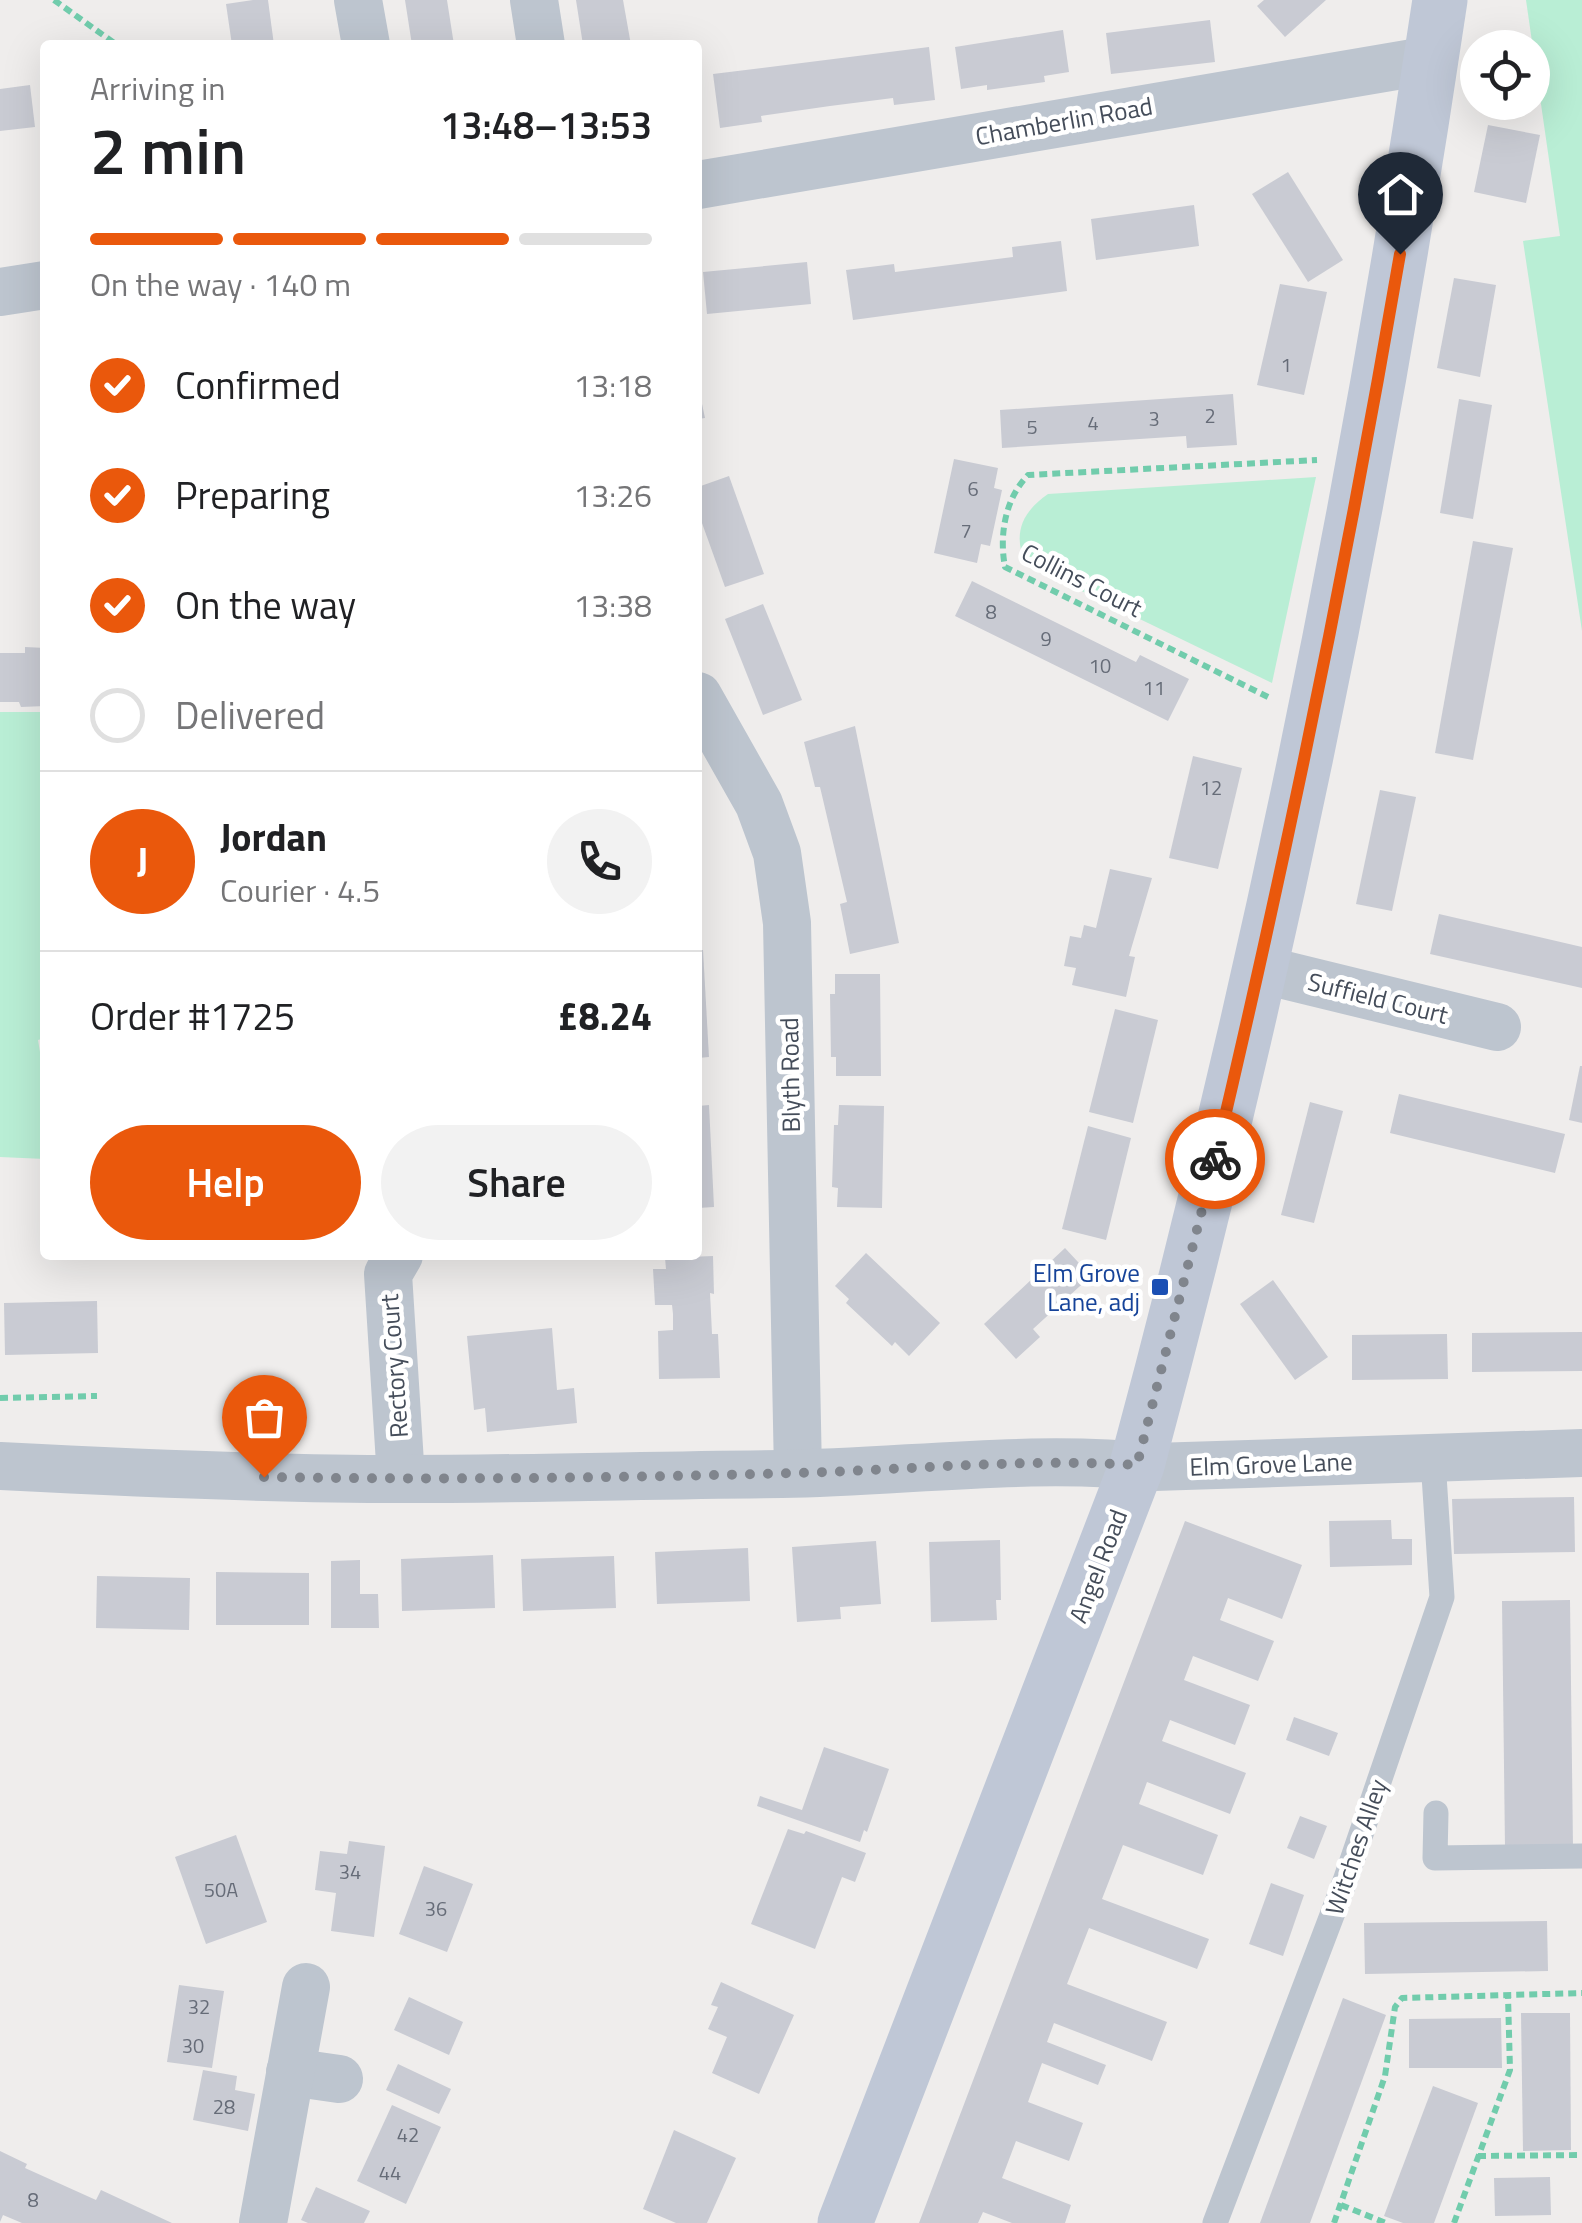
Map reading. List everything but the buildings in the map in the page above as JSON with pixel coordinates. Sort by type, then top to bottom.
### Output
[{"type":"street","points":[[358,0],[365,40]]},
{"type":"street","points":[[534,0],[540,40]]},
{"type":"street","name":"Angel Road","points":[[845,2223],[1137,1465],[1184,1289],[1314,721],[1365,457],[1440,0]]},
{"type":"street","name":"Chamberlin Road","points":[[702,184],[1431,60]]},
{"type":"street","points":[[0,292],[40,286]]},
{"type":"street","name":"Blyth Road","points":[[704,722],[765,821],[777,853],[787,923],[798,1473]]},
{"type":"street","name":"Suffield Court","points":[[1260,969],[1497,1028]]},
{"type":"street","name":"Rectory Court","points":[[397,1260],[388,1274],[401,1479]]},
{"type":"street","name":"Elm Grove Lane","points":[[0,1466],[230,1477],[401,1479],[798,1473],[985,1464],[1433,1460],[1582,1453]]},
{"type":"street","points":[[263,2223],[306,1987]]},
{"type":"street","points":[[290,2072],[340,2080]]},
{"type":"lane","name":"Witches Alley","points":[[1216,2223],[1345,1881],[1442,1597],[1433,1460]]},
{"type":"lane","points":[[1436,1813],[1435,1858],[1582,1856]]},
{"type":"path","points":[[54,0],[111,40]]},
{"type":"path","name":"Collins Court","points":[[1314,721],[1006,567],[1001,545],[1012,491],[1028,475],[1365,457]]},
{"type":"path","points":[[0,1398],[97,1396]]},
{"type":"path","points":[[1334,2223],[1385,2076],[1395,2007],[1402,1998],[1582,1993]]},
{"type":"path","points":[[1454,2223],[1510,2070],[1508,1996]]},
{"type":"path","points":[[1478,2156],[1582,2155]]},
{"type":"path","points":[[1340,2205],[1386,2223]]},
{"type":"green space","points":[[1526,0],[1582,0],[1582,631],[1523,241],[1560,236],[1543,120],[1550,120],[1550,30],[1530,30]]},
{"type":"green space","points":[[1316,477],[1272,683],[1026,564],[1022,553],[1022,524],[1048,494]]},
{"type":"green space","points":[[0,712],[40,712],[40,1159],[0,1157]]},
{"type":"way so far","points":[[264,1477],[480,1478],[798,1473],[985,1464],[1137,1465],[1215,1159]]},
{"type":"place","name":"Elm Grove Lane, adj","points":[[1160,1287]]},
{"type":"route","points":[[1215,1159],[1328,651],[1400,254]]}]
